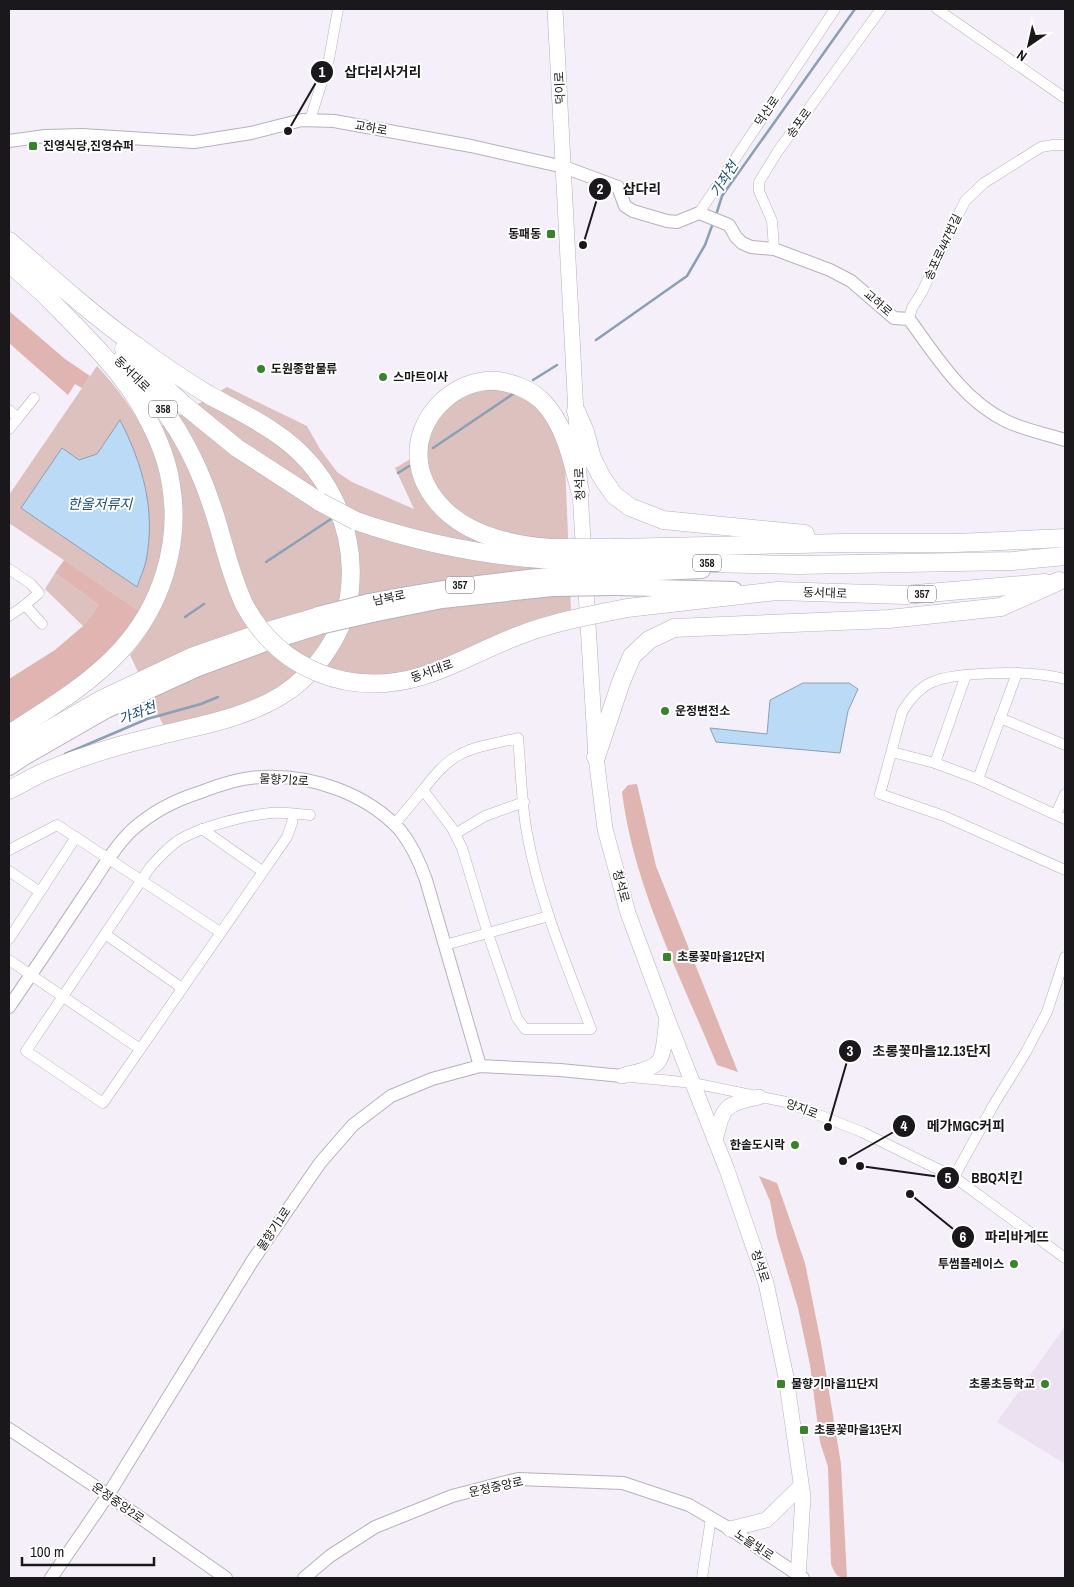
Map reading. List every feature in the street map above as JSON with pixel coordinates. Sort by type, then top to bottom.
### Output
[{"type":"highway","points":[[9,242],[121,336],[209,395],[275,432],[299,451],[319,474],[334,496],[350,551],[351,578],[349,600],[341,625],[328,648],[308,673],[284,694],[262,706],[233,717],[100,752],[49,770],[9,790]]},
{"type":"highway","name":"동서대로","points":[[9,242],[210,427],[257,462],[320,502],[356,521],[390,533],[552,568],[1012,561],[1065,556]]},
{"type":"highway","name":"동서대로","points":[[9,263],[128,369],[150,392],[180,432],[196,462],[215,514],[232,574],[252,618],[268,640],[292,660],[312,671],[335,678],[376,683],[400,682],[422,676],[522,634],[582,616],[627,608],[777,591],[904,595],[1062,581]]},
{"type":"highway","points":[[9,734],[63,700],[94,676],[126,644],[146,617],[156,598],[167,565],[173,533],[174,503],[172,485],[162,451],[148,420],[137,400],[99,351],[43,293]]},
{"type":"highway","points":[[552,568],[525,546],[481,533],[449,514],[428,489],[422,475],[418,461],[420,439],[429,418],[440,403],[454,391],[471,383],[488,380],[507,382],[525,390],[542,401],[555,420],[568,446],[580,491]]},
{"type":"highway","points":[[576,412],[585,432],[592,458],[614,495],[630,507],[663,520],[887,543],[956,544],[1065,538]]},
{"type":"highway","points":[[615,568],[887,543]]},
{"type":"highway","points":[[596,757],[621,682],[632,656],[649,640],[674,628],[889,619],[1000,607],[1062,581]]},
{"type":"main road","name":"덕이로","points":[[556,9],[564,167]]},
{"type":"main road","name":"청석로","points":[[564,167],[580,491],[596,757],[606,829],[628,913],[715,1140],[766,1283],[786,1377],[803,1497],[799,1577]]},
{"type":"main road","name":"남북로","points":[[9,751],[101,698],[192,656],[259,632],[370,608],[442,600],[552,568],[615,568],[777,591]]},
{"type":"main road","name":"남북로","points":[[9,767],[24,756],[106,710],[189,671],[265,643],[319,620]]},
{"type":"main road","points":[[622,1076],[650,1067],[659,1061],[663,1049],[667,1018]]},
{"type":"main road","points":[[715,1140],[722,1114],[733,1102],[760,1097]]},
{"type":"main road","points":[[730,1529],[766,1520],[801,1486]]},
{"type":"street","points":[[310,120],[329,59],[338,9]]},
{"type":"street","name":"덕산로","points":[[711,217],[835,9]]},
{"type":"street","name":"송포로","points":[[774,249],[772,221],[758,192],[759,182],[778,151],[881,9]]},
{"type":"street","points":[[937,9],[1065,98]]},
{"type":"street","name":"교하로","points":[[9,141],[45,136],[82,135],[194,142],[251,134],[302,120],[334,121],[452,143],[564,167],[618,188],[625,206],[633,211],[677,222],[711,217],[729,224],[736,237],[742,243],[774,249],[830,270],[851,281],[894,318],[908,319],[948,372],[967,393],[982,405],[1005,420],[1025,429],[1065,440]]},
{"type":"street","name":"송포로447번길","points":[[908,319],[964,201],[984,183],[1041,147],[1065,145]]},
{"type":"street","points":[[9,429],[34,398]]},
{"type":"street","points":[[9,410],[18,418]]},
{"type":"street","points":[[9,570],[31,584],[39,593],[9,616]]},
{"type":"street","points":[[25,605],[42,624]]},
{"type":"street","points":[[1065,679],[1030,672],[950,676],[934,681],[920,689],[902,712],[880,794],[944,816],[1065,870]]},
{"type":"street","points":[[978,779],[1017,673]]},
{"type":"street","points":[[936,763],[966,675]]},
{"type":"street","points":[[1000,718],[1065,745]]},
{"type":"street","points":[[394,825],[442,767],[458,755],[518,738],[527,832],[549,916],[591,1030],[525,1029],[517,1018],[488,934],[462,848],[452,828],[423,790]]},
{"type":"street","points":[[892,752],[936,763],[978,779],[1061,816],[1065,794]]},
{"type":"street","name":"물향기2로","points":[[9,1007],[109,859],[131,831],[155,812],[172,803],[218,786],[262,777],[306,779],[348,792],[379,812],[400,831],[418,859],[426,880],[480,1066]]},
{"type":"street","points":[[455,834],[485,816],[524,802]]},
{"type":"street","points":[[293,814],[287,837],[103,1103],[26,1051],[151,866],[178,840],[195,831],[256,816],[272,813],[293,814],[310,815]]},
{"type":"street","points":[[9,850],[57,825],[220,932]]},
{"type":"street","points":[[202,829],[262,871]]},
{"type":"street","points":[[9,939],[76,837]]},
{"type":"street","points":[[9,871],[40,892]]},
{"type":"street","points":[[445,945],[549,916]]},
{"type":"street","points":[[105,934],[182,988]]},
{"type":"street","points":[[954,1177],[1047,1012],[1065,957]]},
{"type":"street","points":[[9,960],[140,1049]]},
{"type":"street","name":"물향기1로","points":[[51,1578],[108,1495],[253,1260],[320,1163],[353,1125],[391,1096],[432,1079],[480,1066],[560,1070],[622,1076]]},
{"type":"street","name":"양지로","points":[[622,1076],[693,1082],[786,1102],[862,1132],[954,1177],[1065,1258]]},
{"type":"street","name":"운정중앙2로","points":[[9,1429],[108,1495],[226,1578]]},
{"type":"street","name":"운정중앙로","points":[[304,1578],[330,1556],[375,1527],[452,1496],[518,1479],[623,1483],[689,1505],[730,1529]]},
{"type":"street","points":[[702,1578],[711,1518]]},
{"type":"street","name":"노을빛로","points":[[730,1529],[799,1577]]},
{"type":"shaded area","points":[[9,311],[65,359],[90,376],[82,388],[75,384],[68,395],[9,343]]},
{"type":"shaded area","points":[[97,366],[127,402],[139,421],[156,461],[161,482],[164,505],[164,553],[142,613],[9,523],[9,495]]},
{"type":"shaded area","points":[[488,386],[522,393],[549,418],[565,462],[571,611],[437,663],[405,673],[375,676],[347,673],[283,686],[233,711],[164,727],[130,655],[155,618],[165,597],[174,575],[179,552],[182,507],[179,485],[161,426],[227,387],[307,426],[320,449],[337,472],[352,482],[414,509],[395,468],[426,450],[435,422],[459,397]]},
{"type":"shaded area","points":[[64,560],[142,613],[96,665],[9,727],[9,679],[55,650],[83,626],[99,605],[55,573]]},
{"type":"shaded area","points":[[55,573],[99,605],[83,626],[45,589]]},
{"type":"shaded area","points":[[637,784],[656,866],[738,1072],[717,1065],[660,932],[637,863],[628,828],[622,792],[628,785]]},
{"type":"shaded area","points":[[759,1176],[777,1183],[805,1263],[821,1343],[841,1464],[847,1578],[838,1576],[831,1564],[828,1467],[820,1442],[810,1365],[798,1308],[777,1237],[770,1201]]},
{"type":"shaded area","name":"초롱초등학교","points":[[1065,1326],[1065,1464],[997,1422]]},
{"type":"water","name":"한울저류지","points":[[120,420],[141,471],[148,506],[149,542],[145,564],[137,587],[21,508],[62,448],[79,460],[97,454]]},
{"type":"water","points":[[803,683],[849,683],[858,689],[848,711],[840,753],[716,742],[710,728],[767,734],[770,700]]},
{"type":"waterway","name":"가좌천","points":[[716,215],[722,196],[855,9]]},
{"type":"waterway","name":"가좌천","points":[[596,340],[687,276],[705,245],[713,223]]},
{"type":"waterway","name":"가좌천","points":[[533,380],[557,365]]},
{"type":"waterway","name":"가좌천","points":[[433,448],[513,394]]},
{"type":"waterway","name":"가좌천","points":[[398,473],[409,466]]},
{"type":"waterway","name":"가좌천","points":[[266,562],[334,517]]},
{"type":"waterway","name":"가좌천","points":[[185,617],[204,604]]},
{"type":"waterway","name":"가좌천","points":[[65,754],[147,719],[201,704],[218,697]]},
{"type":"place","name":"삽다리사거리","points":[[288,131]]},
{"type":"place","name":"진영식당,진영슈퍼","points":[[33,146]]},
{"type":"place","name":"동패동","points":[[551,234]]},
{"type":"place","name":"삽다리","points":[[583,245]]},
{"type":"place","name":"도원종합물류","points":[[261,369]]},
{"type":"place","name":"스마트이사","points":[[383,377]]},
{"type":"place","name":"운정변전소","points":[[665,711]]},
{"type":"place","name":"초롱꽃마을12단지","points":[[667,957]]},
{"type":"place","name":"초롱꽃마을12.13단지","points":[[828,1127]]},
{"type":"place","name":"한솥도시락","points":[[795,1145]]},
{"type":"place","name":"메가MGC커피","points":[[843,1161]]},
{"type":"place","name":"BBQ치킨","points":[[860,1166]]},
{"type":"place","name":"파리바게뜨","points":[[910,1194]]},
{"type":"place","name":"투썸플레이스","points":[[1014,1264]]},
{"type":"place","name":"물향기마을11단지","points":[[781,1384]]},
{"type":"place","name":"초롱초등학교","points":[[1045,1384]]},
{"type":"place","name":"초롱꽃마을13단지","points":[[804,1430]]}]
